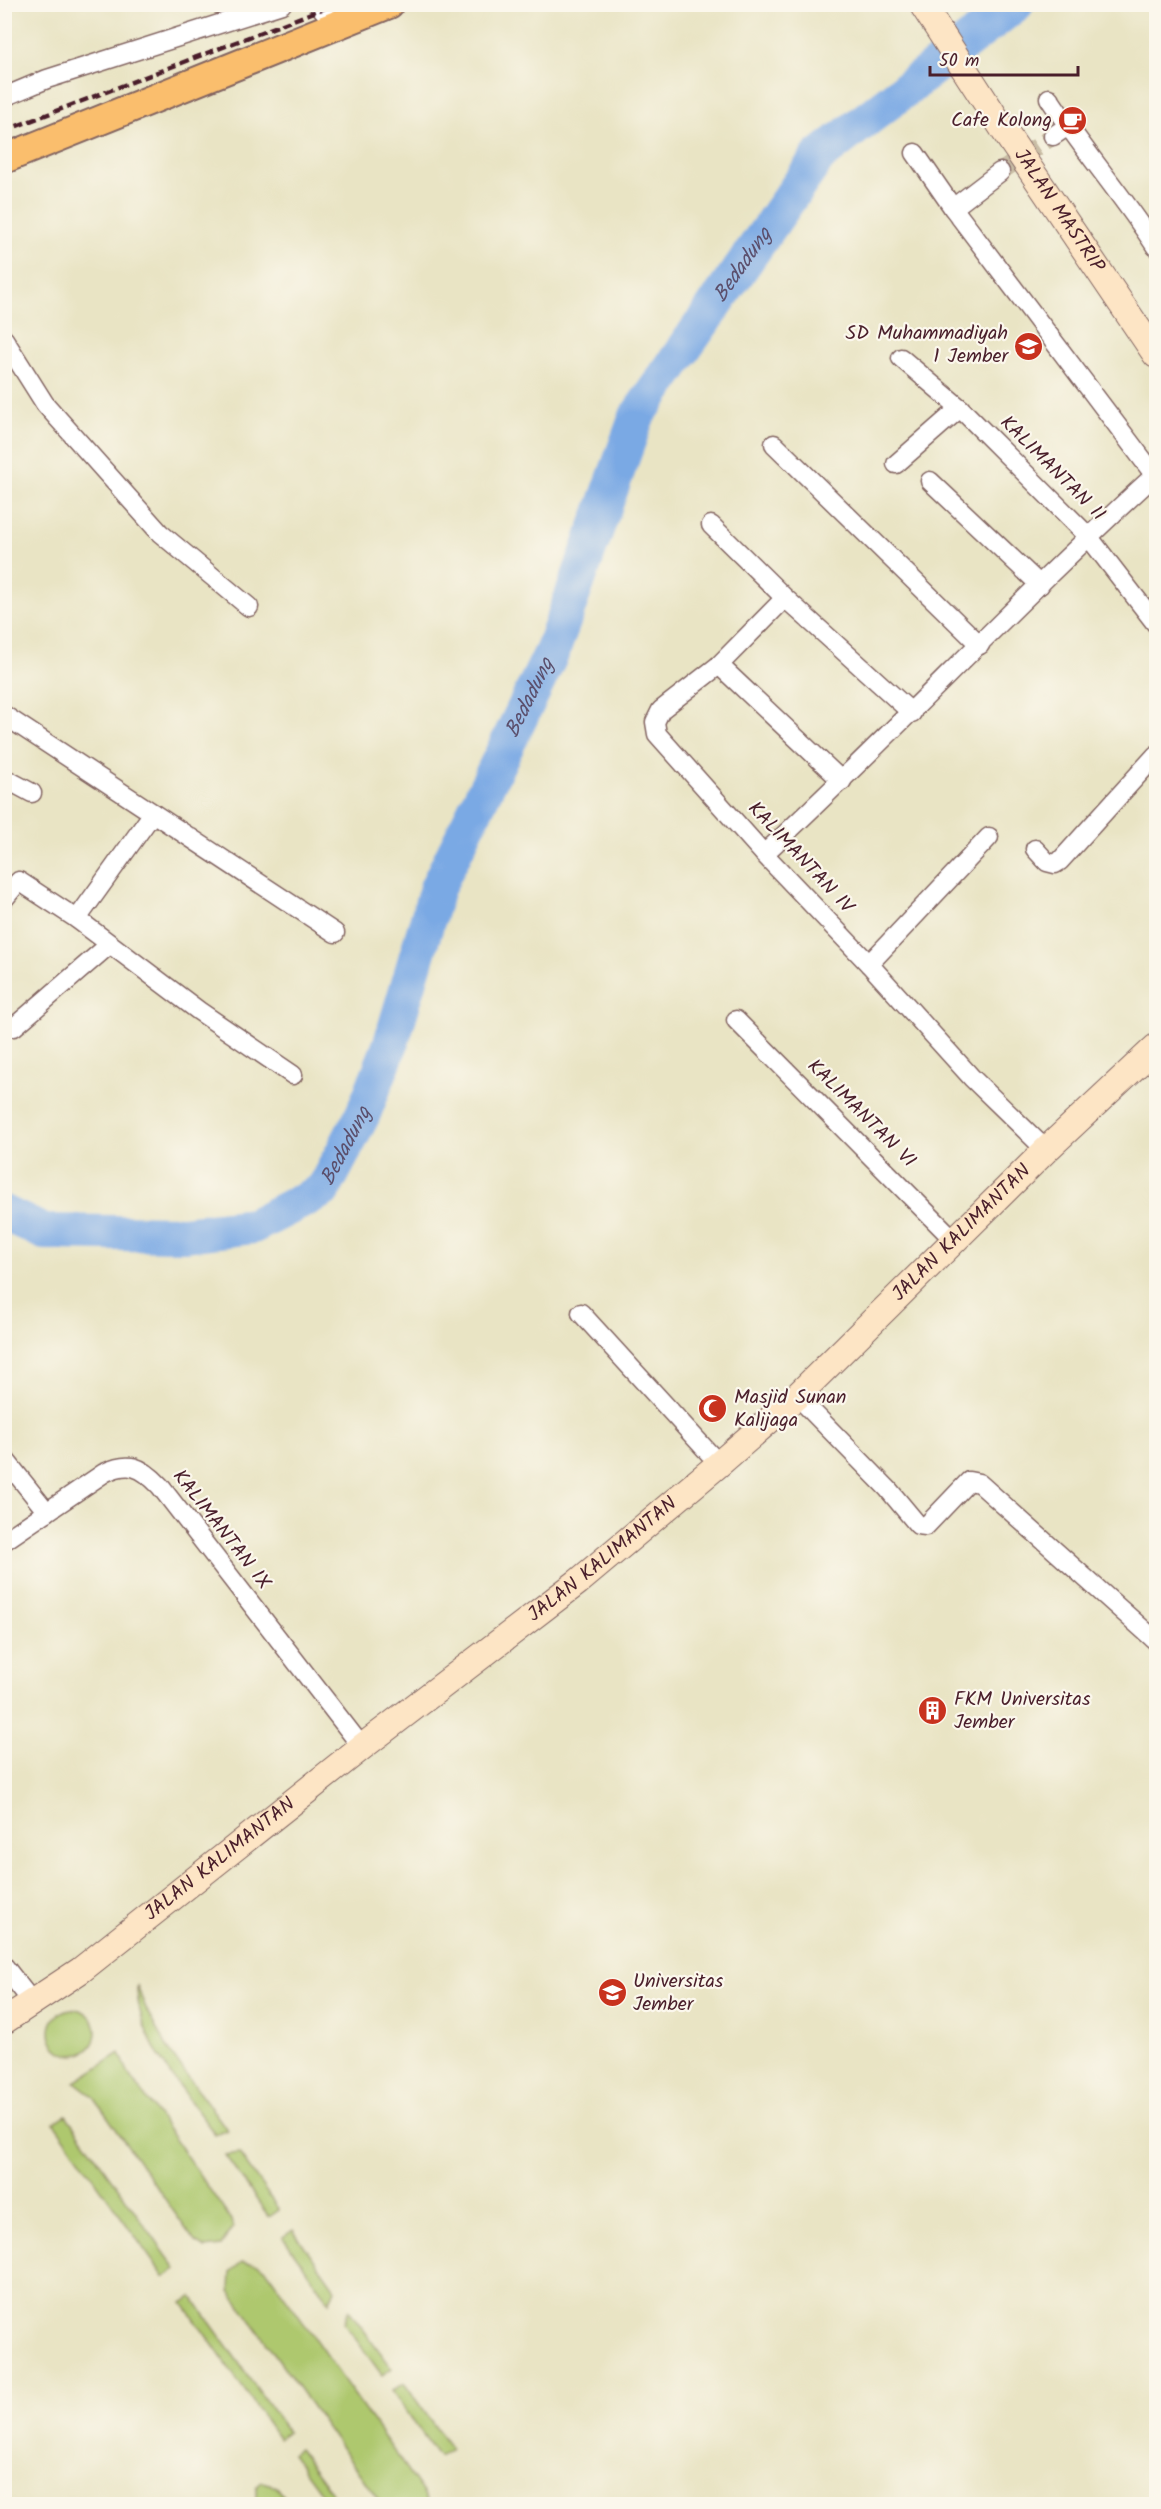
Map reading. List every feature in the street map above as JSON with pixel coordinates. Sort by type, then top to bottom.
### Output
[{"type":"main road","points":[[4,159],[327,15],[389,4]]},
{"type":"main road","name":"JALAN MASTRIP","points":[[922,4],[1005,132],[1156,355]]},
{"type":"main road","name":"JALAN KALIMANTAN","points":[[4,2021],[81,1970],[362,1746],[578,1582],[719,1464],[797,1396],[1046,1150],[1156,1047]]},
{"type":"street","points":[[4,97],[47,79],[282,4]]},
{"type":"street","points":[[1049,98],[1060,131],[1122,196],[1156,247]]},
{"type":"street","points":[[764,854],[842,781],[1088,536],[1156,476],[953,208],[915,153]]},
{"type":"street","points":[[953,208],[1000,172]]},
{"type":"street","points":[[4,339],[45,404],[160,533],[249,607]]},
{"type":"street","name":"KALIMANTAN II","points":[[901,358],[960,408],[1088,536],[1156,624]]},
{"type":"street","points":[[896,464],[960,408]]},
{"type":"street","points":[[774,444],[980,645]]},
{"type":"street","points":[[930,482],[1040,585]]},
{"type":"street","points":[[711,525],[785,598],[912,712]]},
{"type":"street","name":"KALIMANTAN IV","points":[[785,598],[719,665],[661,710],[655,719],[655,729],[662,740],[764,854],[869,964],[972,1078],[1046,1150]]},
{"type":"street","points":[[719,665],[842,781]]},
{"type":"street","points":[[4,715],[335,933]]},
{"type":"street","points":[[1035,849],[1048,863],[1055,864],[1060,861],[1156,755]]},
{"type":"street","points":[[4,778],[32,793]]},
{"type":"street","points":[[77,920],[153,813]]},
{"type":"street","points":[[869,964],[989,837]]},
{"type":"street","points":[[4,898],[12,877],[77,920],[199,1011],[293,1075]]},
{"type":"street","points":[[4,1027],[14,1027],[109,945]]},
{"type":"street","name":"KALIMANTAN VI","points":[[736,1020],[954,1240]]},
{"type":"street","points":[[581,1313],[719,1464]]},
{"type":"street","points":[[797,1396],[888,1489],[918,1525],[926,1526],[969,1481],[979,1483],[1156,1641]]},
{"type":"street","points":[[4,1458],[47,1512]]},
{"type":"street","name":"KALIMANTAN IX","points":[[4,1541],[104,1473],[122,1465],[135,1468],[151,1477],[362,1746]]},
{"type":"street","points":[[4,1966],[33,2002]]},
{"type":"green space","points":[[137,1985],[153,2024],[164,2042],[227,2130],[215,2135],[164,2064],[144,2026]]},
{"type":"green space","points":[[73,2009],[82,2010],[90,2015],[95,2023],[95,2041],[90,2049],[82,2054],[73,2055],[64,2054],[56,2049],[51,2041],[50,2032],[51,2023],[56,2015],[64,2010]]},
{"type":"green space","points":[[120,2053],[128,2072],[231,2220],[233,2228],[221,2246],[205,2248],[195,2242],[93,2096],[75,2082]]},
{"type":"green space","points":[[66,2115],[176,2269],[164,2277],[54,2123]]},
{"type":"green space","points":[[239,2153],[279,2210],[269,2217],[225,2155]]},
{"type":"green space","points":[[293,2230],[335,2289],[329,2302],[283,2237]]},
{"type":"green space","points":[[242,2262],[258,2264],[265,2268],[431,2504],[381,2504],[230,2291],[231,2271]]},
{"type":"green space","points":[[192,2297],[288,2432],[279,2439],[183,2303]]},
{"type":"green space","points":[[349,2310],[392,2368],[382,2375],[344,2323]]},
{"type":"green space","points":[[404,2383],[451,2449],[439,2457],[392,2391]]},
{"type":"green space","points":[[299,2449],[340,2504],[329,2504],[292,2454]]},
{"type":"green space","points":[[262,2482],[276,2486],[290,2504],[256,2504],[256,2487]]},
{"type":"waterway","name":"Bedadung","points":[[4,1213],[44,1232],[184,1234],[253,1226],[323,1190],[363,1114],[391,1043],[437,888],[552,652],[637,416],[819,156],[1016,4]]},
{"type":"tunnel","points":[[1000,172],[1053,136]]},
{"type":"railway","points":[[4,131],[335,4]]},
{"type":"place","name":"Cafe Kolong","points":[[1073,121]]},
{"type":"place","name":"SD Muhammadiyah 1 Jember","points":[[1029,346]]},
{"type":"place","name":"Masjid Sunan Kalijaga","points":[[713,1409]]},
{"type":"place","name":"FKM Universitas Jember","points":[[933,1711]]},
{"type":"place","name":"Universitas Jember","points":[[612,1993]]}]
